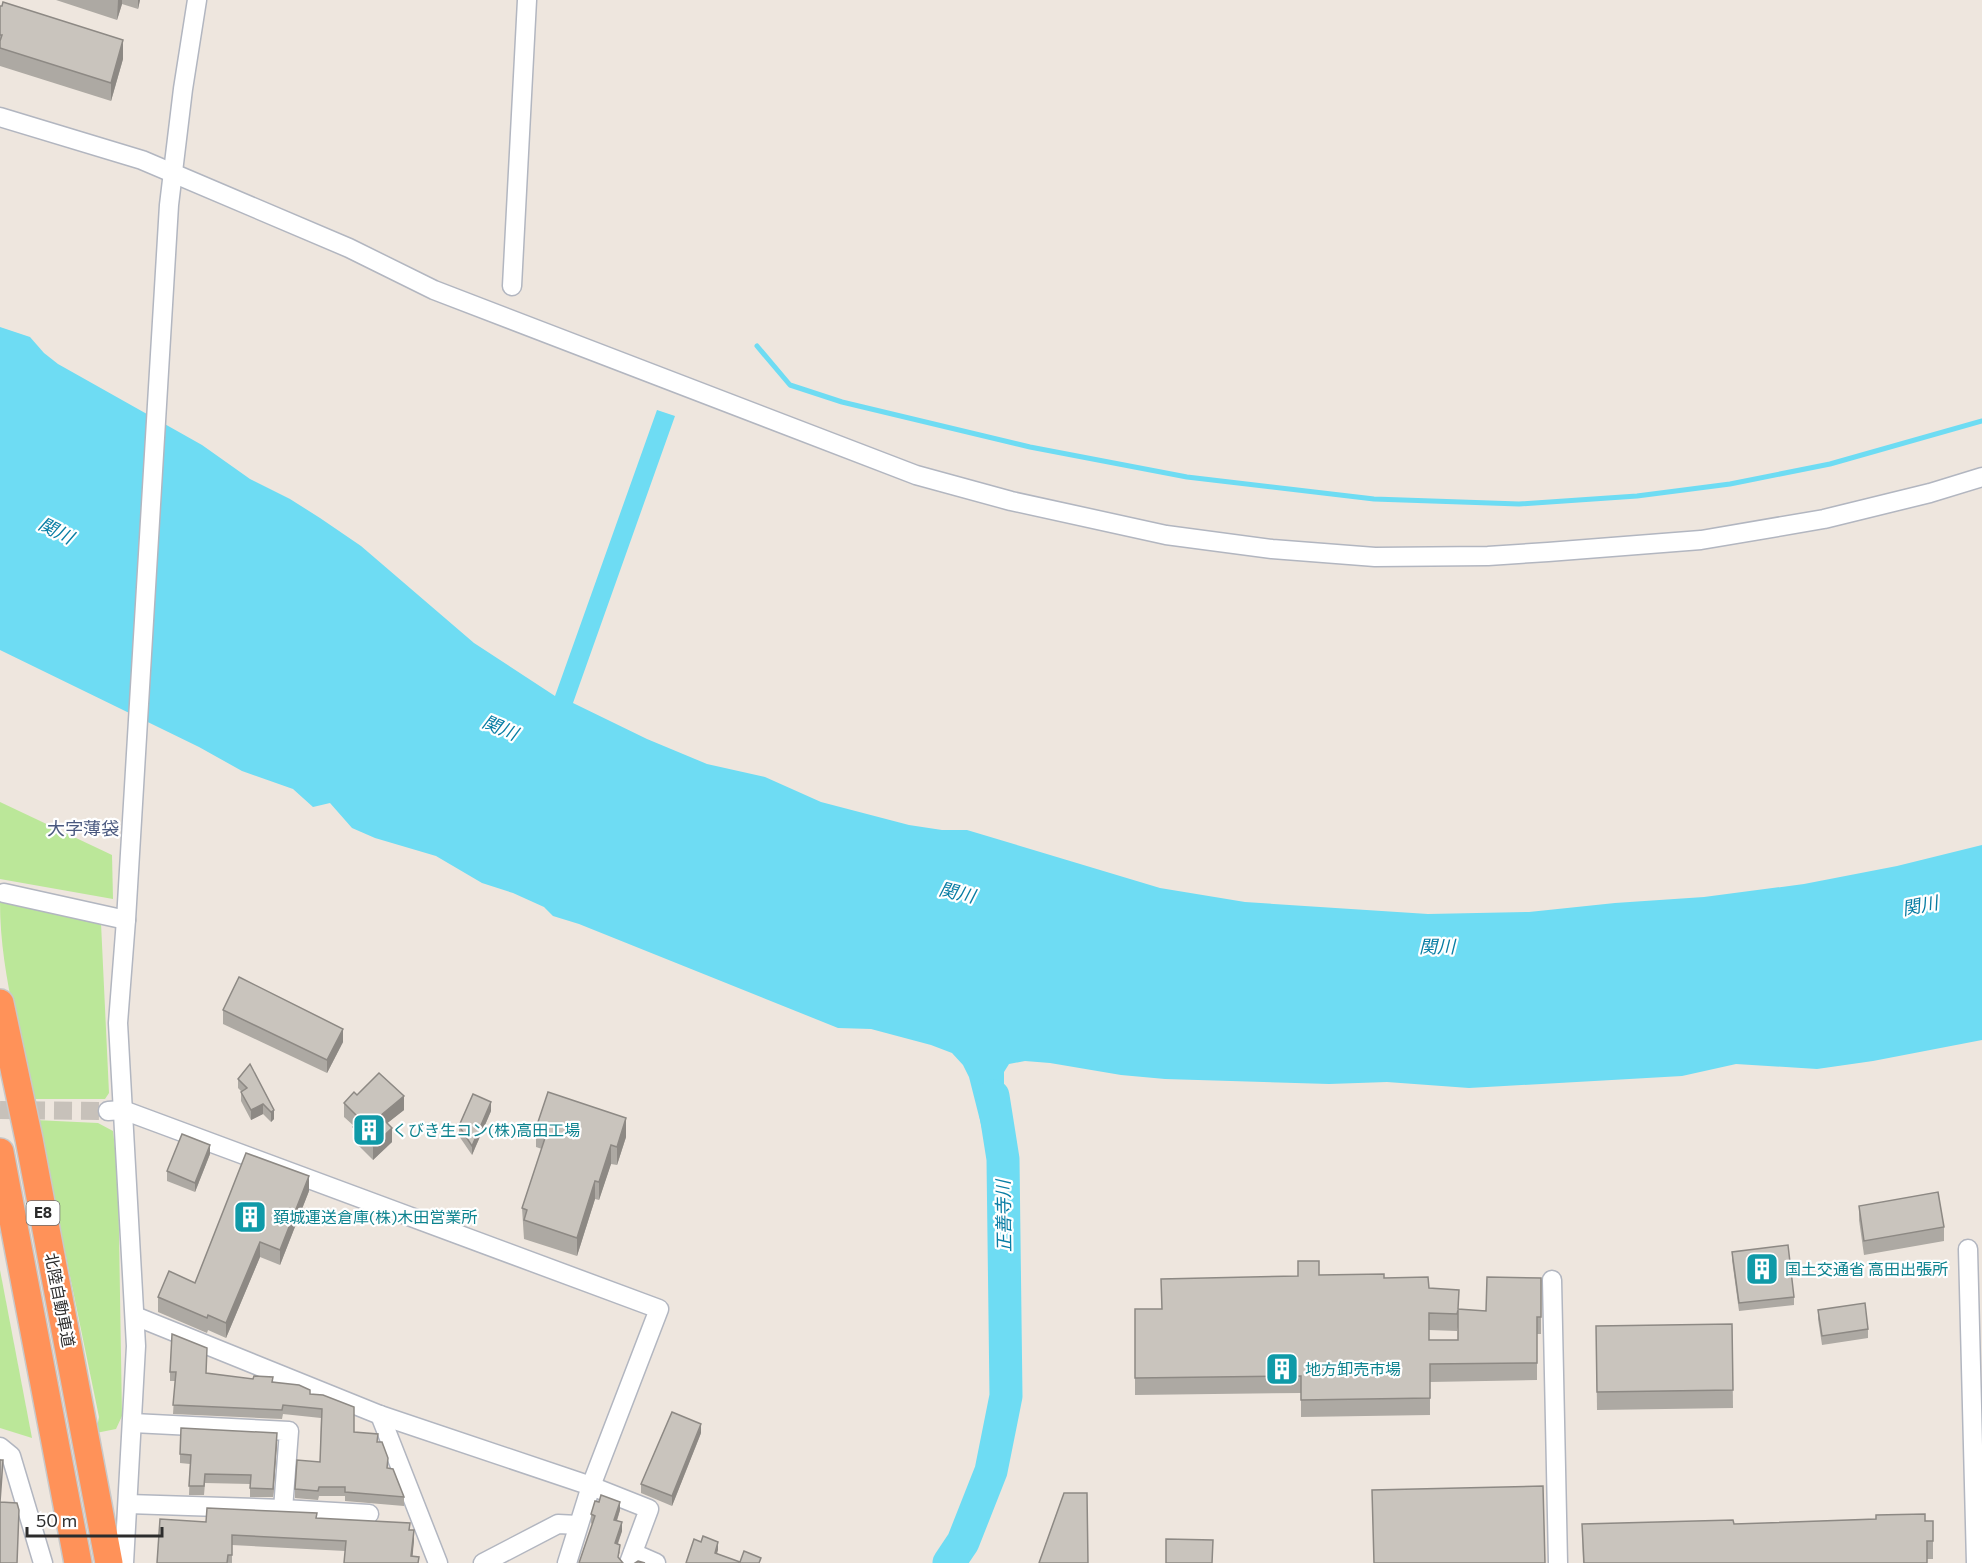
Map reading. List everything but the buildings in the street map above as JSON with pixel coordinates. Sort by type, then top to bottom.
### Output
[{"type":"highway","name":"北陸自動車道","points":[[0,1003],[29,1139],[109,1563]]},
{"type":"highway","name":"北陸自動車道","points":[[0,1152],[78,1563]]},
{"type":"street","points":[[124,1563],[136,1346],[115,1110],[118,1023],[170,205],[183,89],[197,0]]},
{"type":"street","points":[[512,286],[527,0]]},
{"type":"street","points":[[0,117],[142,160],[349,248],[434,290],[916,475],[1011,501],[1166,535],[1272,549],[1375,557],[1488,556],[1548,552],[1701,540],[1824,519],[1930,493],[1982,477]]},
{"type":"street","points":[[4,893],[126,920]]},
{"type":"street","points":[[115,1110],[658,1309],[591,1486],[567,1563]]},
{"type":"street","points":[[1968,1249],[1976,1563]]},
{"type":"street","points":[[1552,1280],[1558,1563]]},
{"type":"street","points":[[135,1316],[380,1415],[591,1486],[649,1509],[631,1558],[656,1563]]},
{"type":"street","points":[[380,1415],[438,1563]]},
{"type":"street","points":[[133,1423],[289,1431],[283,1509]]},
{"type":"street","points":[[6,1452],[43,1563]]},
{"type":"street","points":[[128,1504],[369,1514]]},
{"type":"street","points":[[483,1563],[558,1524],[578,1525]]},
{"type":"green space","points":[[0,802],[112,855],[113,899],[0,879]]},
{"type":"green space","points":[[0,902],[101,923],[109,1093],[105,1099],[34,1099],[7,977]]},
{"type":"green space","points":[[35,1120],[98,1123],[113,1131],[118,1173],[122,1416],[116,1429],[96,1433],[99,1417],[49,1174]]},
{"type":"green space","points":[[0,1270],[32,1438],[0,1428]]},
{"type":"water","name":"関川","points":[[0,327],[30,337],[58,364],[202,445],[250,479],[290,499],[320,518],[361,546],[474,643],[555,696],[657,410],[675,416],[573,703],[647,739],[707,764],[765,777],[821,802],[909,825],[942,830],[967,830],[1160,888],[1245,902],[1428,914],[1529,912],[1704,897],[1804,884],[1897,866],[1982,845],[1982,1040],[1873,1061],[1817,1069],[1736,1064],[1682,1076],[1469,1088],[1387,1082],[1329,1084],[1165,1079],[1025,1061],[1009,1064],[1004,1072],[1004,1084],[1015,1139],[986,1144],[969,1077],[963,1065],[952,1053],[871,1029],[838,1028],[579,924],[553,916],[544,907],[513,893],[482,883],[436,856],[375,838],[352,828],[330,803],[313,807],[293,789],[242,771],[199,747],[0,650]]},
{"type":"waterway","points":[[757,346],[790,385],[842,402],[1030,447],[1187,477],[1374,499],[1519,504],[1637,496],[1730,484],[1830,464],[1982,421]]},
{"type":"waterway","name":"正善寺川","points":[[949,1563],[963,1542],[991,1471],[1006,1396],[1003,1159],[993,1096]]},
{"type":"tunnel","points":[[0,1110],[108,1111]]},
{"type":"place","name":"くびき生コン(株)高田工場","points":[[369,1130]]},
{"type":"place","name":"頚城運送倉庫(株)木田営業所","points":[[250,1217]]},
{"type":"place","name":"国土交通省 高田出張所","points":[[1762,1269]]},
{"type":"place","name":"地方卸売市場","points":[[1282,1369]]},
{"type":"district","name":"大字薄袋","points":[[83,829]]}]
